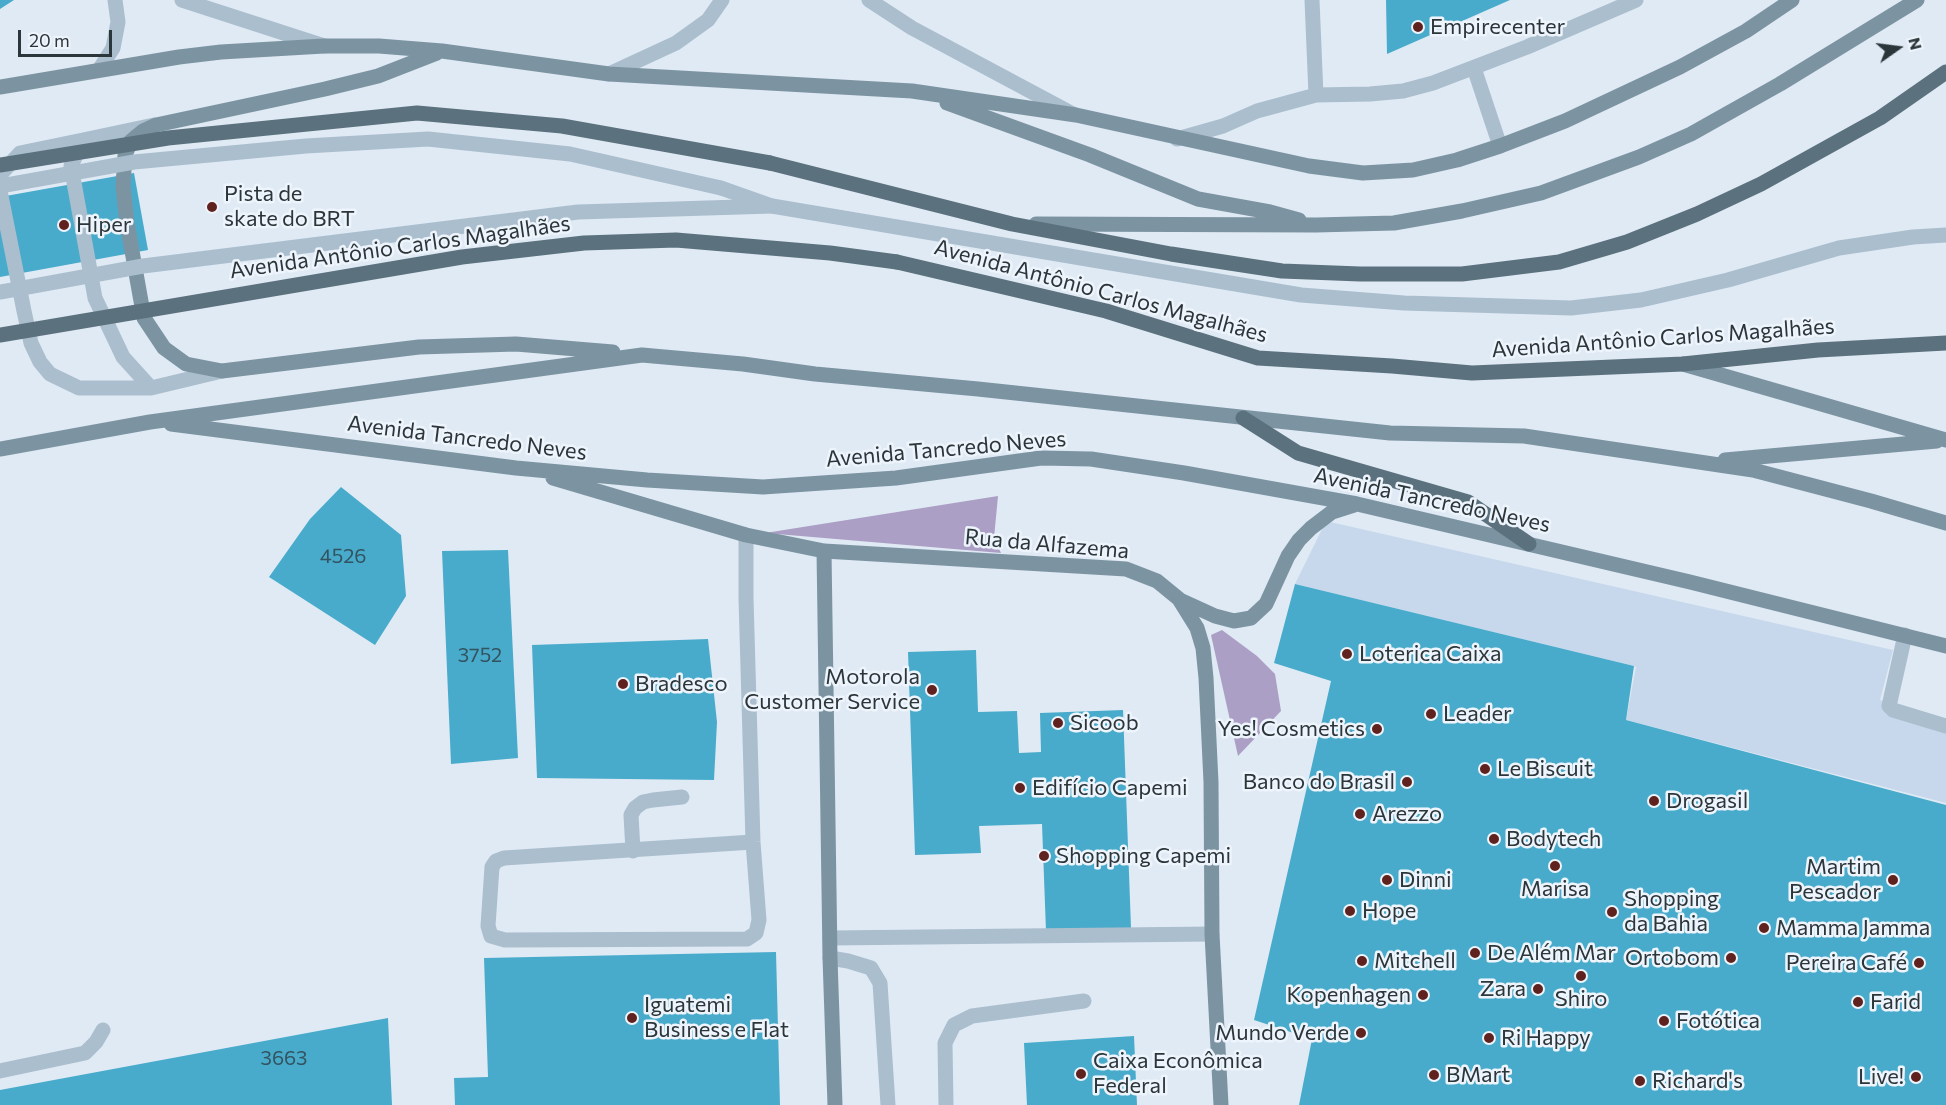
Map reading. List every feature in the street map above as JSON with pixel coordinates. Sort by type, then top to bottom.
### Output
[{"type":"main road","points":[[0,87],[221,52],[324,46],[379,46],[442,51],[609,74],[912,91],[1076,115],[1177,139],[1309,166],[1363,173],[1413,170],[1457,160],[1564,121],[1680,67],[1746,31],[1792,0]]},
{"type":"main road","name":"Avenida Antônio Carlos Magalhães","points":[[1012,224],[1394,223],[1462,211],[1541,193],[1593,175],[1691,134],[1780,84],[1917,0]]},
{"type":"main road","points":[[442,51],[378,76],[260,104],[156,125],[143,131],[131,141],[125,155],[123,186],[127,223],[144,318],[164,348],[186,364],[222,371],[419,347],[516,344],[743,364],[815,374],[989,390],[1390,433],[1524,436],[1753,470],[1946,522]]},
{"type":"main road","name":"Avenida Antônio Carlos Magalhães","points":[[0,165],[168,138],[417,113],[562,126],[770,163],[1012,224],[1171,254],[1282,271],[1462,274],[1558,262],[1627,242],[1697,214],[1761,184],[1880,118],[1946,72]]},
{"type":"main road","points":[[912,91],[1090,155],[1198,199],[1270,212],[1316,225]]},
{"type":"main road","name":"Avenida Antônio Carlos Magalhães","points":[[0,335],[450,259],[584,243],[676,240],[830,253],[897,262],[1106,311],[1258,358],[1472,373],[1683,364],[1818,350],[1946,344]]},
{"type":"main road","points":[[0,449],[150,422],[642,355]]},
{"type":"main road","points":[[1683,364],[1946,441]]},
{"type":"main road","points":[[1243,418],[1298,453],[1468,502],[1529,544]]},
{"type":"main road","name":"Avenida Tancredo Neves","points":[[150,422],[516,468],[647,480],[763,487],[896,478],[1041,458],[1091,459],[1357,504],[1946,646]]},
{"type":"main road","points":[[1700,462],[1946,441]]},
{"type":"main road","name":"Rua da Alfazema","points":[[516,468],[746,535],[824,551],[1126,569],[1157,582],[1179,599],[1197,628],[1203,648],[1206,678],[1211,793],[1212,934],[1221,1105]]},
{"type":"main road","points":[[1179,599],[1215,616],[1234,621],[1251,618],[1266,604],[1288,556],[1305,534],[1332,512],[1357,504]]},
{"type":"main road","points":[[824,551],[830,958],[835,1105]]},
{"type":"street","points":[[99,70],[113,48],[118,22],[115,0]]},
{"type":"street","points":[[182,0],[324,46]]},
{"type":"street","points":[[609,74],[676,43],[708,20],[722,0]]},
{"type":"street","points":[[869,0],[912,28],[1076,115]]},
{"type":"street","points":[[1312,0],[1316,95]]},
{"type":"street","points":[[1177,139],[1223,126],[1257,111],[1316,95],[1403,91],[1433,83],[1636,0]]},
{"type":"street","points":[[1474,68],[1500,146]]},
{"type":"street","points":[[0,175],[20,153],[189,117]]},
{"type":"street","points":[[222,371],[151,388],[79,388],[50,374],[40,363],[31,343],[0,188],[134,162],[306,146],[428,139],[570,154],[721,188],[772,206],[1301,295],[1404,303],[1570,308],[1641,300],[1728,280],[1839,248],[1913,237],[1946,235]]},
{"type":"street","points":[[83,140],[71,166],[95,298],[123,357],[151,388]]},
{"type":"street","points":[[0,292],[143,266],[578,212],[772,206]]},
{"type":"street","points":[[746,535],[753,842],[759,920],[756,933],[747,939],[506,940],[491,936],[488,926],[492,867],[496,861],[504,858],[753,842]]},
{"type":"street","points":[[1905,635],[1889,706],[1893,710],[1946,726]]},
{"type":"street","points":[[633,851],[632,815],[635,808],[643,802],[682,797]]},
{"type":"street","points":[[830,938],[1212,934]]},
{"type":"street","points":[[830,958],[871,968],[880,983],[888,1105]]},
{"type":"street","points":[[946,1105],[945,1043],[954,1025],[972,1016],[1084,1001]]},
{"type":"street","points":[[0,1071],[86,1053],[103,1030]]},
{"type":"shaded area","points":[[998,496],[994,538],[1001,553],[765,533]]},
{"type":"shaded area","points":[[1326,521],[1893,650],[1880,700],[1946,723],[1946,803],[1626,720],[1636,667],[1634,666],[1295,584]]},
{"type":"shaded area","points":[[1222,630],[1257,656],[1275,674],[1281,711],[1238,756],[1211,635]]},
{"type":"building","points":[[0,0],[14,0],[0,9]]},
{"type":"building","name":"Empirecenter","points":[[1386,0],[1510,0],[1387,54]]},
{"type":"building","name":"Hiper","points":[[134,173],[148,250],[0,277],[0,197]]},
{"type":"building","points":[[341,487],[401,535],[406,596],[375,645],[269,577],[310,519]]},
{"type":"building","points":[[508,550],[518,758],[451,764],[442,551]]},
{"type":"building","name":"Shopping da Bahia","points":[[1295,584],[1634,666],[1626,720],[1946,805],[1946,1105],[1299,1105],[1312,1039],[1254,1020],[1331,681],[1274,663]]},
{"type":"building","name":"Bradesco","points":[[708,639],[717,722],[714,780],[537,778],[532,645]]},
{"type":"building","name":"Edifício Capemi","points":[[976,650],[978,712],[1017,711],[1019,753],[1041,752],[1040,713],[1123,710],[1131,928],[1046,931],[1042,824],[979,826],[981,853],[915,855],[908,652]]},
{"type":"building","name":"Iguatemi Business e Flat","points":[[776,952],[780,1105],[455,1105],[454,1078],[488,1077],[484,958]]},
{"type":"building","points":[[388,1018],[392,1105],[0,1105],[0,1090]]},
{"type":"building","name":"Caixa Econômica Federal","points":[[1134,1036],[1137,1105],[1027,1105],[1024,1043]]},
{"type":"place","name":"Empirecenter","points":[[1418,27]]},
{"type":"place","name":"Pista de skate do BRT","points":[[212,207]]},
{"type":"place","name":"Hiper","points":[[64,225]]},
{"type":"place","name":"Loterica Caixa","points":[[1347,654]]},
{"type":"place","name":"Bradesco","points":[[623,684]]},
{"type":"place","name":"Motorola Customer Service","points":[[932,690]]},
{"type":"place","name":"Leader","points":[[1431,714]]},
{"type":"place","name":"Sicoob","points":[[1058,723]]},
{"type":"place","name":"Yes! Cosmetics","points":[[1377,729]]},
{"type":"place","name":"Le Biscuit","points":[[1485,769]]},
{"type":"place","name":"Banco do Brasil","points":[[1407,782]]},
{"type":"place","name":"Edifício Capemi","points":[[1020,788]]},
{"type":"place","name":"Drogasil","points":[[1654,801]]},
{"type":"place","name":"Arezzo","points":[[1360,814]]},
{"type":"place","name":"Bodytech","points":[[1494,839]]},
{"type":"place","name":"Shopping Capemi","points":[[1044,856]]},
{"type":"place","name":"Marisa","points":[[1555,866]]},
{"type":"place","name":"Dinni","points":[[1387,880]]},
{"type":"place","name":"Martim Pescador","points":[[1893,880]]},
{"type":"place","name":"Hope","points":[[1350,911]]},
{"type":"place","name":"Shopping da Bahia","points":[[1612,912]]},
{"type":"place","name":"Mamma Jamma","points":[[1764,928]]},
{"type":"place","name":"De Além Mar","points":[[1475,953]]},
{"type":"place","name":"Ortobom","points":[[1731,958]]},
{"type":"place","name":"Mitchell","points":[[1362,961]]},
{"type":"place","name":"Pereira Café","points":[[1919,963]]},
{"type":"place","name":"Shiro","points":[[1581,976]]},
{"type":"place","name":"Zara","points":[[1538,989]]},
{"type":"place","name":"Kopenhagen","points":[[1423,995]]},
{"type":"place","name":"Farid","points":[[1858,1002]]},
{"type":"place","name":"Iguatemi Business e Flat","points":[[632,1018]]},
{"type":"place","name":"Fotótica","points":[[1664,1021]]},
{"type":"place","name":"Mundo Verde","points":[[1361,1033]]},
{"type":"place","name":"Ri Happy","points":[[1489,1038]]},
{"type":"place","name":"Caixa Econômica Federal","points":[[1081,1074]]},
{"type":"place","name":"BMart","points":[[1434,1075]]},
{"type":"place","name":"Live!","points":[[1916,1077]]},
{"type":"place","name":"Richard's","points":[[1640,1081]]}]
